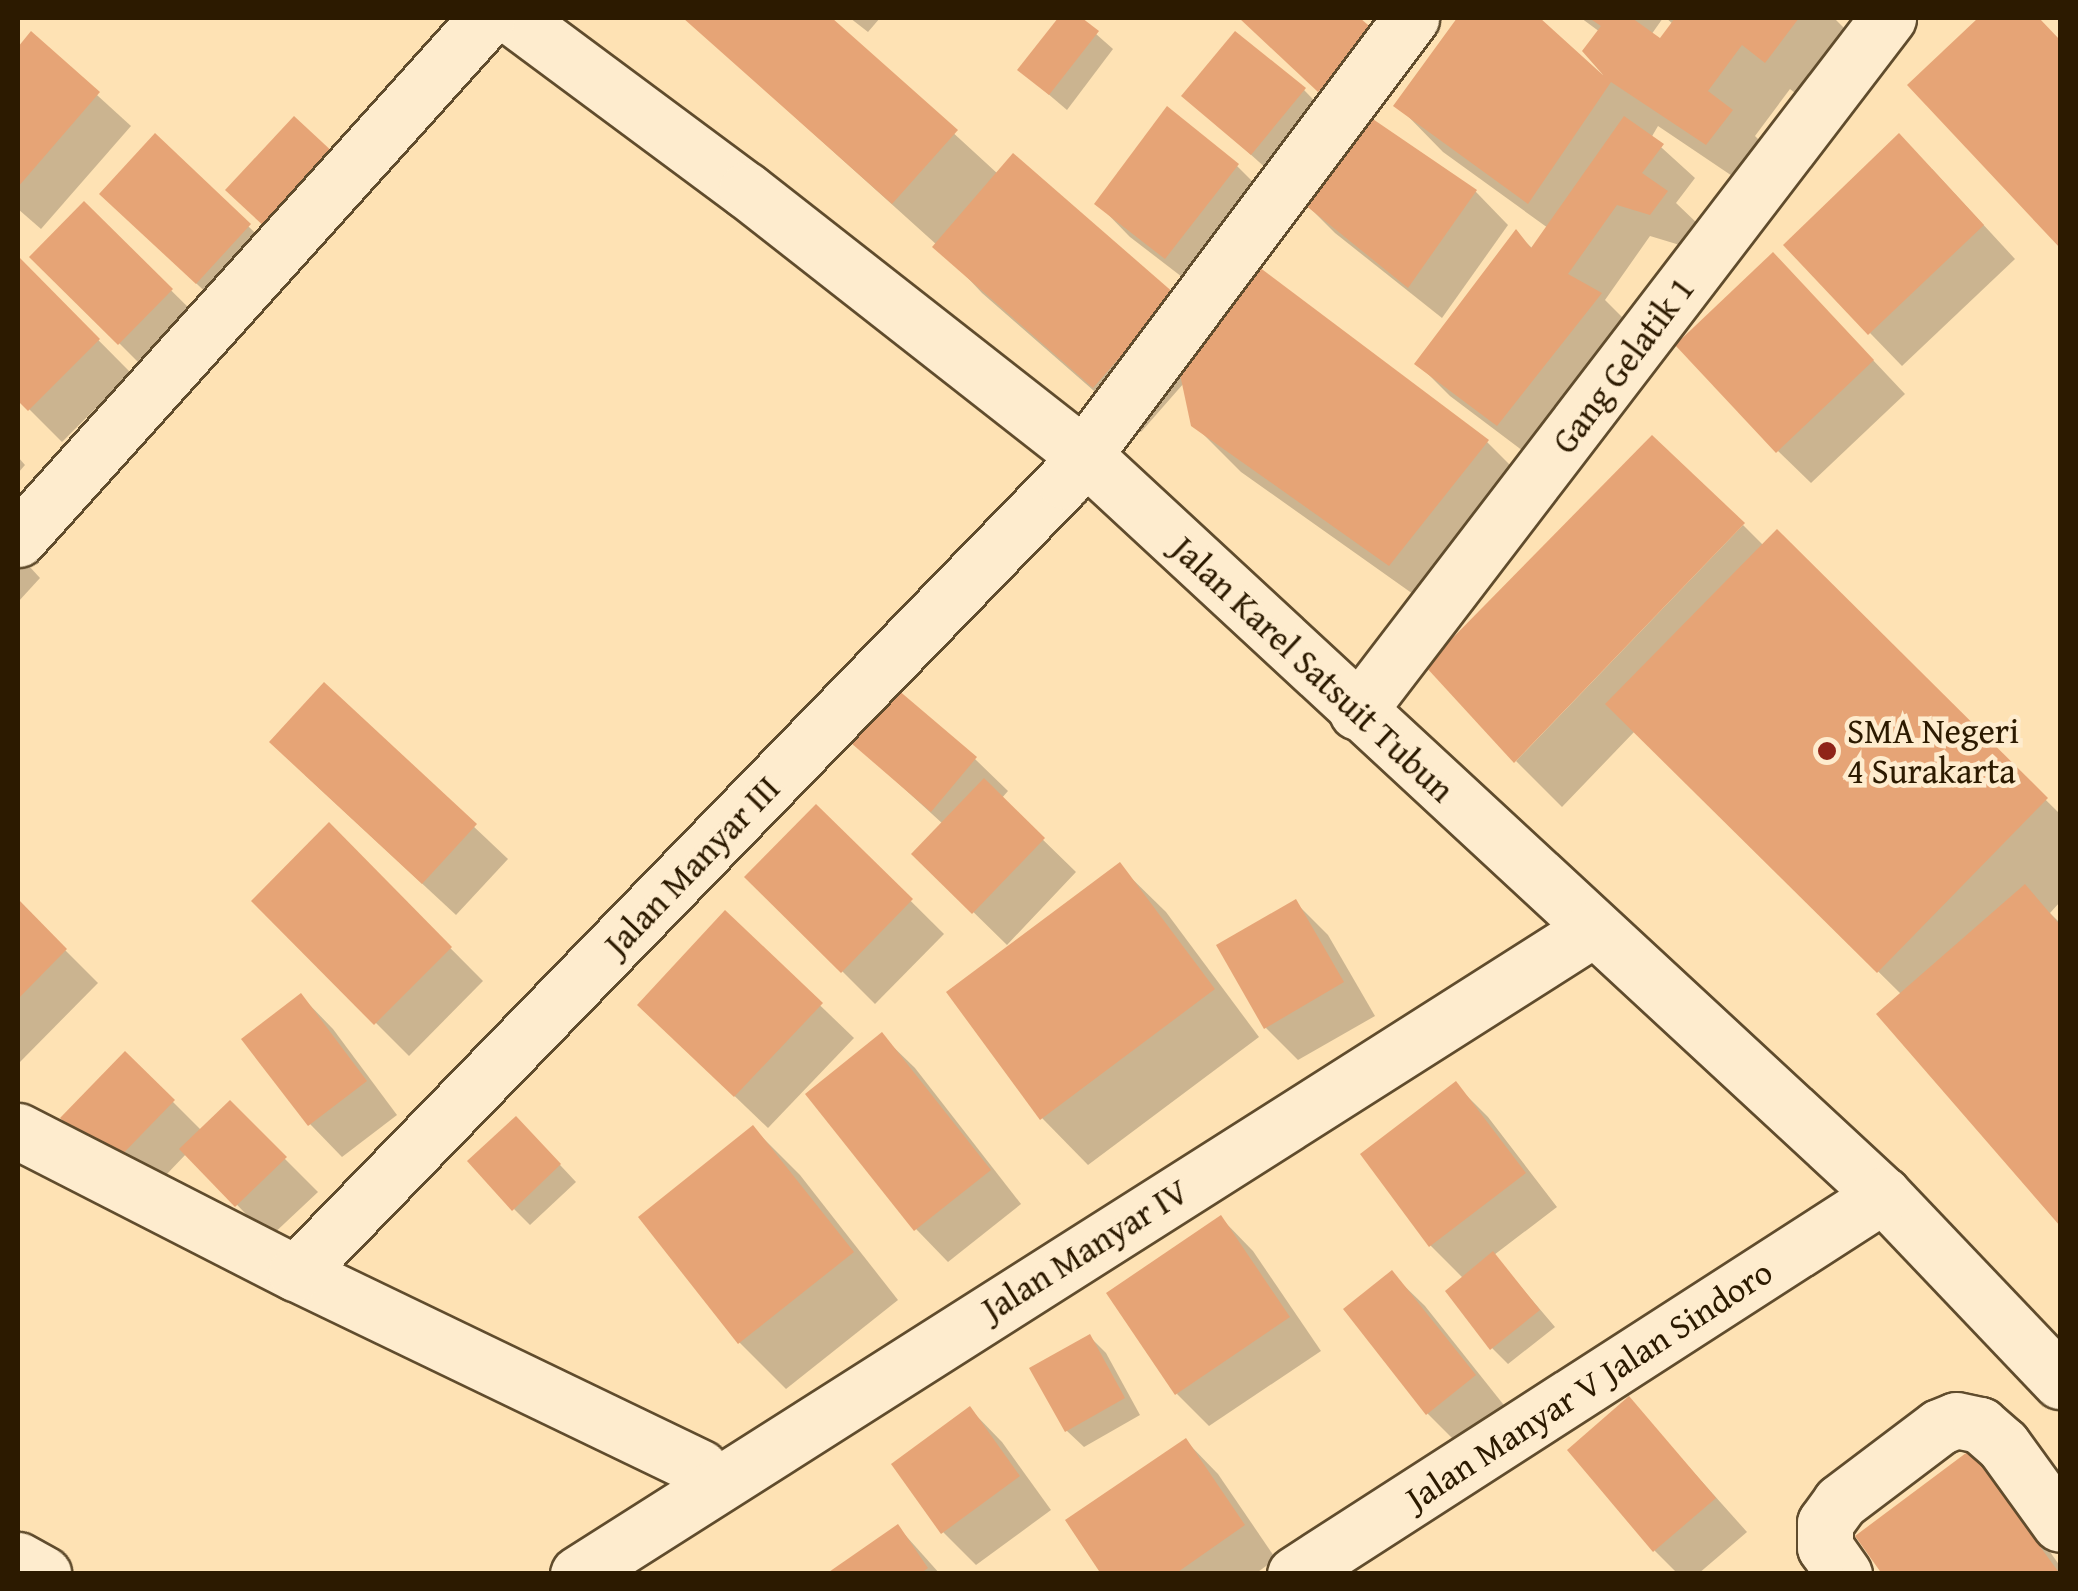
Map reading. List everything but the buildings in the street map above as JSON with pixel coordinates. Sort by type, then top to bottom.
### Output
[{"type":"street","points":[[18,539],[487,18]]},
{"type":"street","name":"Jalan Karel Satsuit Tubun","points":[[514,18],[746,190],[1086,457],[1883,1195],[2060,1381]]},
{"type":"street","name":"Jalan Manyar III","points":[[296,1273],[1086,457],[1411,18]]},
{"type":"street","name":"Gang Gelatik 1","points":[[1357,712],[1888,18]]},
{"type":"street","name":"Jalan Manyar IV","points":[[578,1574],[1593,929]]},
{"type":"street","points":[[18,1094],[76,1162]]},
{"type":"street","points":[[18,1131],[296,1273],[700,1467]]},
{"type":"street","name":"Jalan Manyar V Jalan Sindoro","points":[[1295,1574],[1883,1195]]},
{"type":"street","points":[[1844,1574],[1825,1547],[1825,1522],[1840,1502],[1940,1427],[1956,1420],[1980,1426],[2002,1445],[2060,1524]]},
{"type":"street","points":[[18,1560],[43,1574]]},
{"type":"place","name":"SMA Negeri 4 Surakarta","points":[[1827,751]]}]
